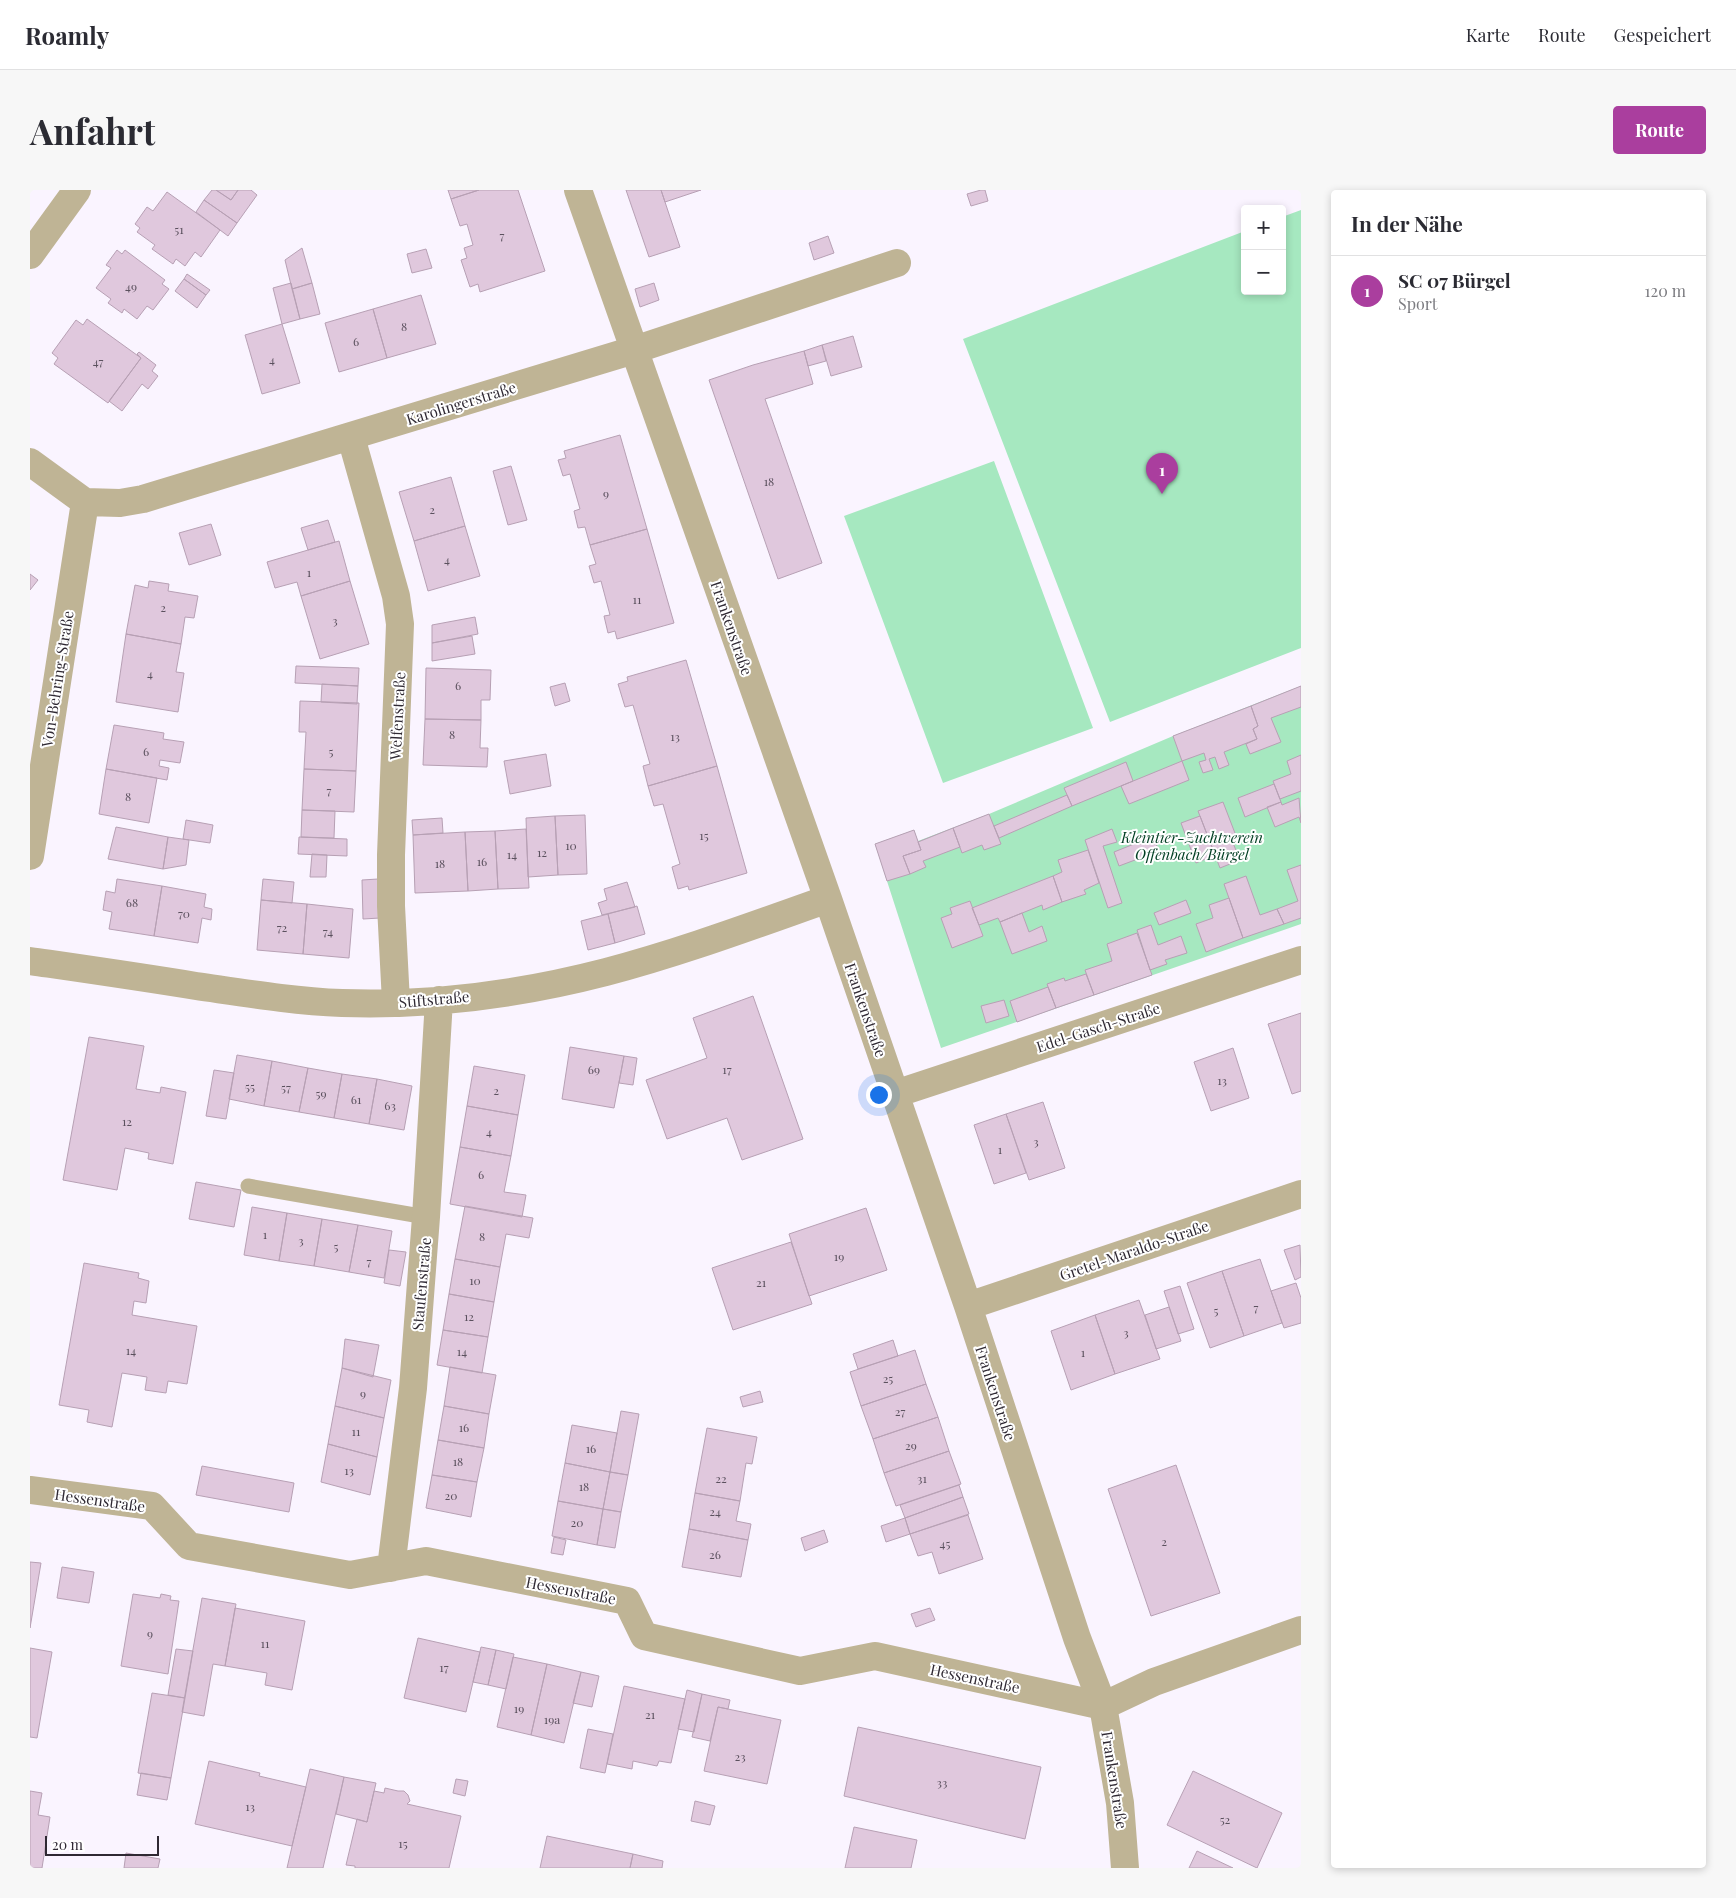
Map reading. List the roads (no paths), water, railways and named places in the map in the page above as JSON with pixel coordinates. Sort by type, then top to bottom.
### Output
[{"type":"street","points":[[30,255],[77,190]]},
{"type":"street","name":"Frankenstraße","points":[[578,190],[828,899],[968,1306],[1076,1638],[1103,1706],[1120,1803],[1126,1868]]},
{"type":"street","name":"Karolingerstraße","points":[[85,502],[120,503],[143,499],[634,350],[897,262]]},
{"type":"street","name":"Welfenstraße","points":[[352,437],[396,596],[401,630],[391,855],[396,1002]]},
{"type":"street","points":[[30,462],[85,502]]},
{"type":"street","name":"Von-Behring-Straße","points":[[30,856],[85,502]]},
{"type":"street","name":"Stiftstraße","points":[[30,960],[241,993],[301,1000],[343,1003],[439,1000],[536,987],[606,972],[667,955],[828,899]]},
{"type":"street","name":"Edel-Gasch-Straße","points":[[895,1094],[1301,960]]},
{"type":"street","name":"Staufenstraße","points":[[391,1568],[413,1388],[426,1217],[439,1000]]},
{"type":"street","name":"Gretel-Maraldo-Straße","points":[[968,1306],[1301,1194]]},
{"type":"street","name":"Hessenstraße","points":[[30,1490],[152,1506],[189,1546],[350,1575],[426,1562],[627,1601],[644,1636],[800,1671],[875,1656],[1103,1706]]},
{"type":"street","points":[[1103,1706],[1154,1682],[1301,1630]]},
{"type":"lane","points":[[248,1186],[426,1217]]},
{"type":"place","name":"SC 07 Bürgel","points":[[1162,494]]},
{"type":"park label","name":"Kleintier-Zuchtverein Offenbach/Bürgel","points":[[1192,846]]}]
